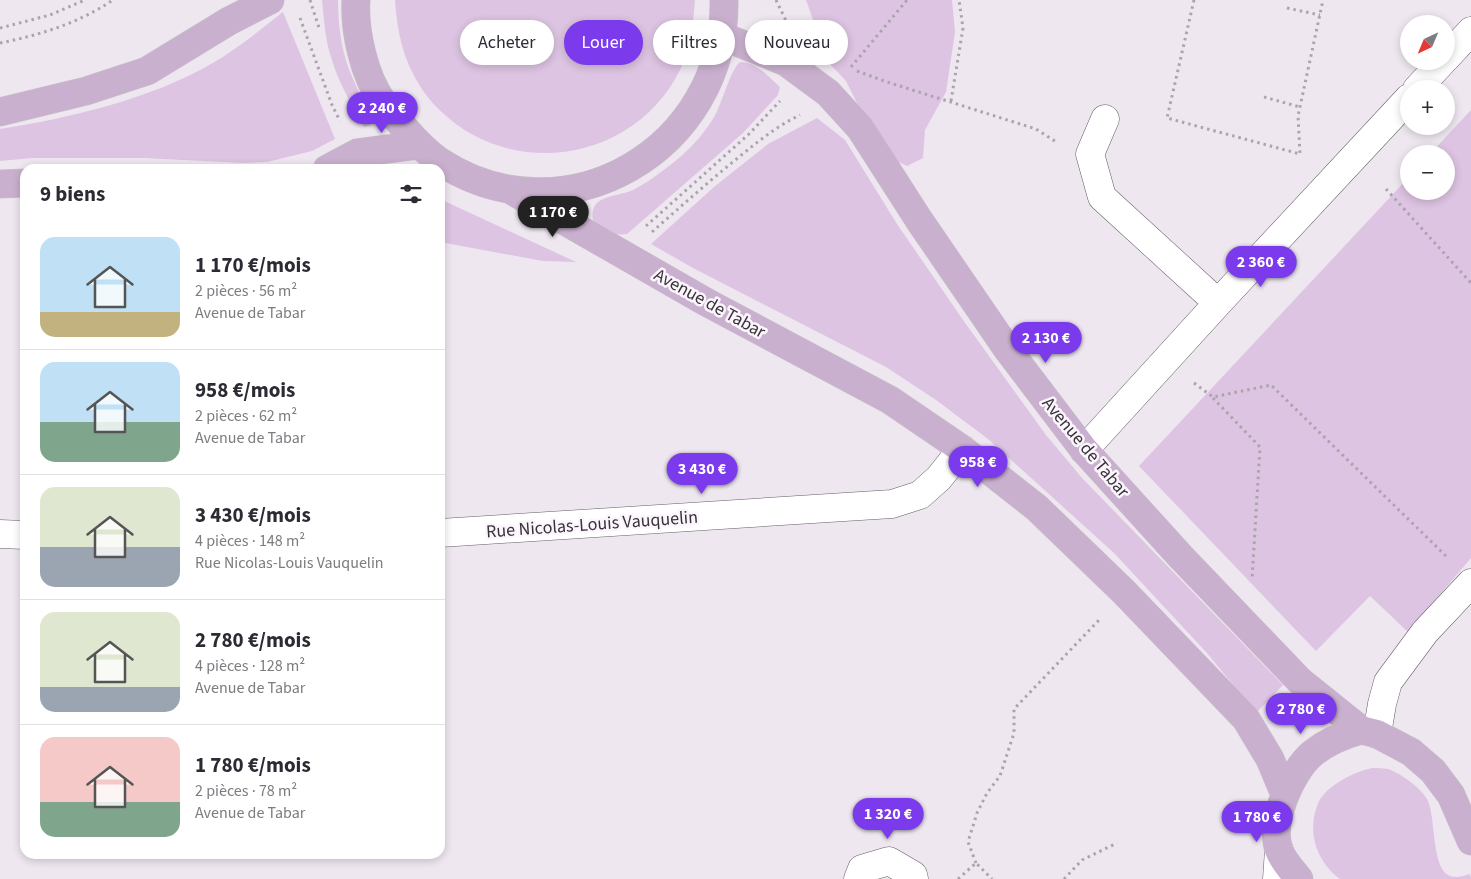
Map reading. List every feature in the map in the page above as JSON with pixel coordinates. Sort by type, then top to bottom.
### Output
[{"type":"main road","points":[[0,112],[86,90],[147,70],[230,21],[270,0]]},
{"type":"main road","points":[[356,0],[358,39],[367,71],[381,100],[418,145],[445,164]]},
{"type":"main road","points":[[723,20],[724,0]]},
{"type":"main road","points":[[445,164],[484,183],[509,189],[538,192],[567,190],[595,183],[622,172],[647,158],[670,139],[704,91],[715,65]]},
{"type":"main road","name":"Avenue de Tabar","points":[[790,65],[828,93],[860,128],[919,220],[1008,350],[1084,450],[1181,557],[1300,680],[1369,732],[1411,752],[1433,771],[1451,795],[1471,841]]},
{"type":"main road","points":[[336,164],[357,153],[418,145]]},
{"type":"main road","points":[[0,184],[20,183]]},
{"type":"main road","name":"Avenue de Tabar","points":[[509,189],[706,302],[890,400],[962,449],[1037,508],[1124,592],[1246,720],[1270,759],[1285,795]]},
{"type":"main road","points":[[1298,879],[1279,850],[1277,834],[1279,812],[1285,795],[1293,779],[1311,754],[1326,743],[1344,734],[1369,732]]},
{"type":"street","points":[[1455,48],[1471,31]]},
{"type":"street","points":[[1425,80],[1435,70]]},
{"type":"street","points":[[1084,450],[1400,108]]},
{"type":"street","points":[[1105,118],[1090,154],[1102,197],[1218,304]]},
{"type":"street","name":"Rue Nicolas-Louis Vauquelin","points":[[445,533],[892,504],[920,495],[938,478],[962,449]]},
{"type":"street","points":[[0,534],[20,535]]},
{"type":"street","points":[[1369,732],[1382,704],[1388,682],[1424,632],[1471,583]]},
{"type":"street","points":[[1277,879],[1279,850]]},
{"type":"street","points":[[858,879],[862,869],[889,861],[913,875],[914,879]]},
{"type":"path","points":[[0,28],[50,15],[85,0]]},
{"type":"path","points":[[0,43],[62,27],[113,0]]},
{"type":"path","points":[[776,0],[786,20]]},
{"type":"path","points":[[906,0],[850,68],[884,81],[1036,129],[1059,143]]},
{"type":"path","points":[[951,101],[963,28],[959,0]]},
{"type":"path","points":[[1194,0],[1167,118],[1300,154],[1298,116],[1323,0]]},
{"type":"path","points":[[1287,8],[1320,14]]},
{"type":"path","points":[[299,16],[332,104],[357,153]]},
{"type":"path","points":[[622,253],[749,134],[785,95],[786,65]]},
{"type":"path","points":[[1264,97],[1300,108]]},
{"type":"path","points":[[622,253],[753,145],[783,123],[804,113]]},
{"type":"path","points":[[1386,189],[1471,283]]},
{"type":"path","points":[[1194,383],[1213,398],[1260,447],[1249,627]]},
{"type":"path","points":[[1213,398],[1271,385],[1450,560]]},
{"type":"path","points":[[992,879],[976,863],[968,842],[976,813],[987,793],[1000,776],[1014,733],[1014,710],[1124,592]]},
{"type":"path","points":[[1064,879],[1082,860],[1117,843]]},
{"type":"path","points":[[958,879],[976,863]]},
{"type":"shaded area","points":[[322,0],[338,0],[340,31],[344,52],[371,125],[364,127],[337,75],[327,43]]},
{"type":"shaded area","points":[[395,0],[695,0],[693,20],[653,20],[653,65],[682,65],[662,98],[640,120],[614,137],[585,148],[554,153],[523,151],[492,144],[463,129],[451,120],[439,110],[414,76],[405,56],[397,23]]},
{"type":"shaded area","points":[[806,0],[952,0],[955,32],[946,92],[925,130],[923,158],[907,166],[890,158],[860,109],[846,81],[831,65],[848,65],[848,20],[813,20]]},
{"type":"shaded area","points":[[283,12],[335,139],[312,151],[267,162],[243,163],[144,158],[33,158],[0,161],[0,129],[109,106],[162,87],[221,58]]},
{"type":"shaded area","points":[[740,62],[757,67],[780,87],[778,95],[743,133],[627,234],[613,233],[605,230],[593,221],[595,205],[600,201],[628,192],[645,183],[676,160],[697,140],[714,117]]},
{"type":"shaded area","points":[[1471,110],[1471,558],[1408,632],[1370,596],[1316,651],[1139,466],[1400,187],[1400,200],[1455,200],[1455,145],[1438,145],[1448,135],[1455,135],[1455,127]]},
{"type":"shaded area","points":[[817,118],[845,140],[897,224],[1046,435],[1082,478],[1283,685],[1256,713],[1207,653],[1114,553],[988,439],[936,400],[886,367],[693,268],[651,244],[714,187],[768,144]]},
{"type":"shaded area","points":[[445,201],[576,262],[543,261],[445,243]]},
{"type":"shaded area","points":[[1372,768],[1388,769],[1398,773],[1415,785],[1424,795],[1430,806],[1436,851],[1443,870],[1448,875],[1454,877],[1470,874],[1471,879],[1340,879],[1332,872],[1320,856],[1316,846],[1313,826],[1317,806],[1325,793],[1340,781]]}]
